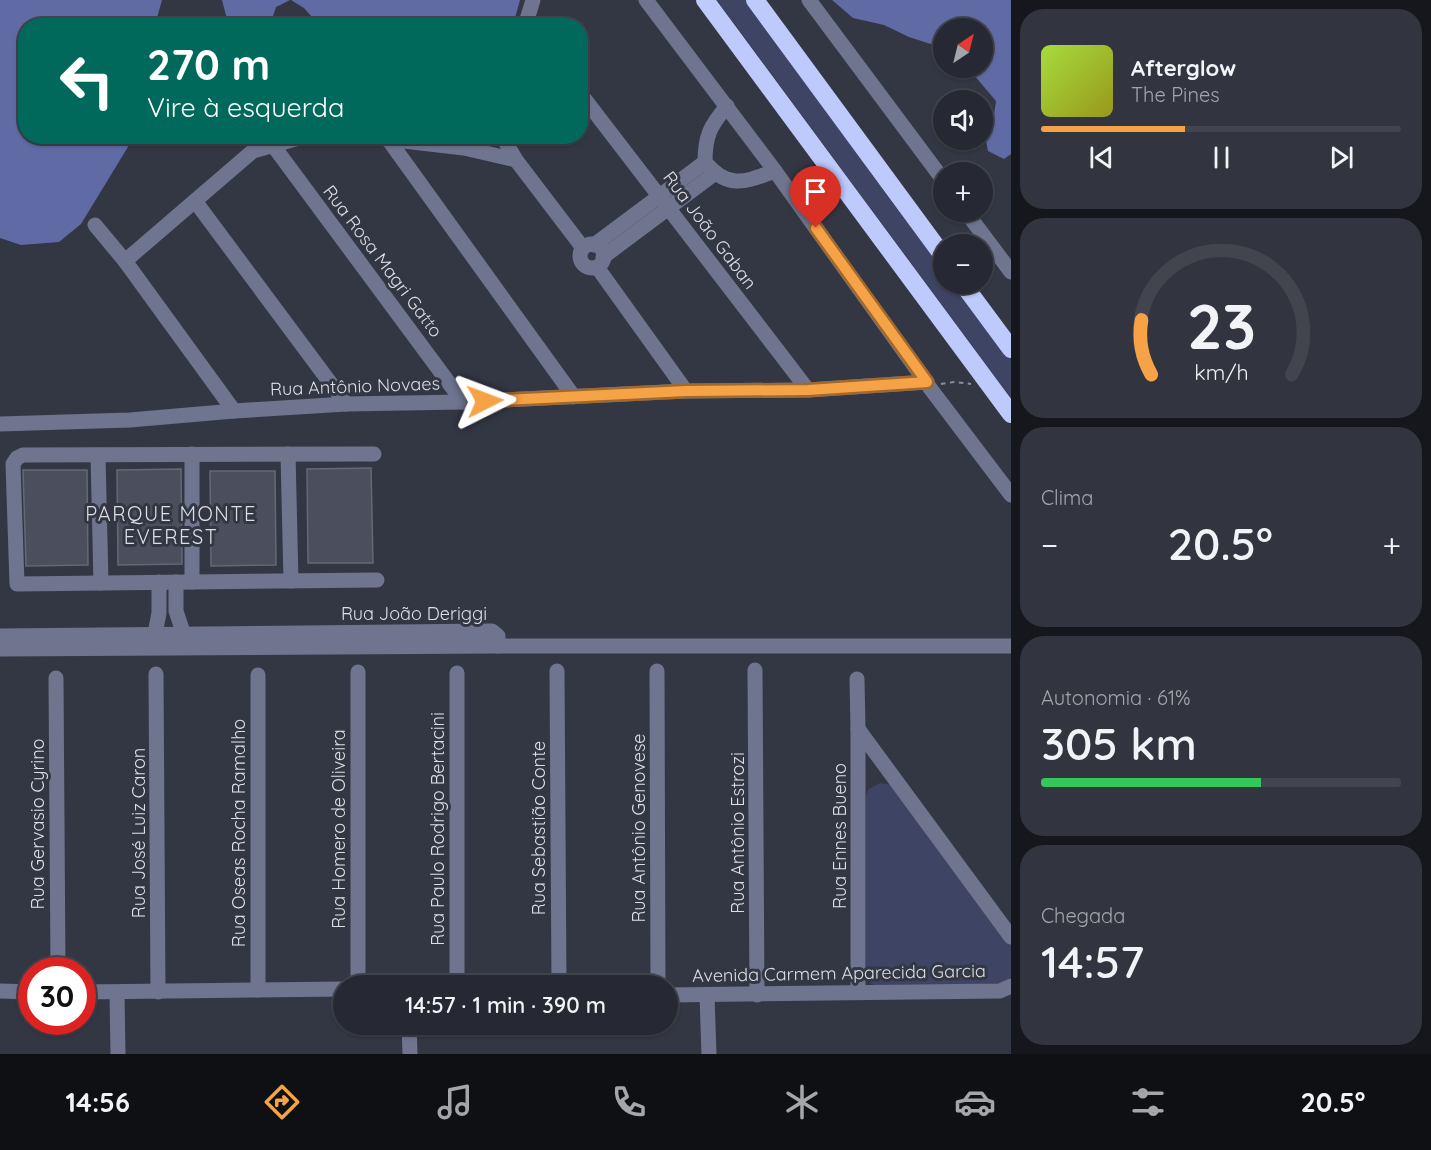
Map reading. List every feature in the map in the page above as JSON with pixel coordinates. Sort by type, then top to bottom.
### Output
[{"type":"highway","points":[[705,0],[1011,414]]},
{"type":"highway","points":[[755,0],[933,242]]},
{"type":"highway","points":[[970,294],[1011,350]]},
{"type":"street","points":[[528,18],[533,0]]},
{"type":"street","points":[[646,0],[775,171],[1011,495]]},
{"type":"street","points":[[808,0],[933,166]]},
{"type":"street","name":"Rua João Gaban","points":[[588,103],[808,390]]},
{"type":"street","points":[[727,106],[709,130],[705,143],[710,168],[727,180],[742,182],[775,171]]},
{"type":"street","points":[[124,261],[254,151],[272,144]]},
{"type":"street","name":"Rua Rosa Magri Gatto","points":[[272,144],[463,402]]},
{"type":"street","points":[[392,144],[574,397]]},
{"type":"street","points":[[430,144],[464,148],[516,160]]},
{"type":"street","points":[[464,148],[469,144]]},
{"type":"street","points":[[507,144],[516,160],[594,254],[686,391]]},
{"type":"street","points":[[594,254],[659,195],[710,168]]},
{"type":"street","points":[[594,254],[669,208],[710,168]]},
{"type":"street","points":[[195,201],[346,404]]},
{"type":"street","points":[[974,222],[1011,272]]},
{"type":"street","points":[[95,225],[234,411]]},
{"type":"street","name":"Rua Antônio Novaes","points":[[0,424],[130,420],[346,404],[463,402],[686,391],[808,390],[929,385]]},
{"type":"street","points":[[192,454],[192,582]]},
{"type":"street","points":[[288,454],[291,581]]},
{"type":"street","points":[[374,454],[23,455],[16,458],[13,464],[17,584],[377,580]]},
{"type":"street","points":[[98,455],[101,583]]},
{"type":"street","points":[[153,641],[159,613],[159,582]]},
{"type":"street","points":[[176,582],[176,611],[184,641]]},
{"type":"street","name":"Rua João Deriggi","points":[[0,636],[153,641],[498,646],[1011,646]]},
{"type":"street","name":"Rua João Deriggi","points":[[0,649],[153,641]]},
{"type":"street","name":"Rua Antônio Estrozi","points":[[755,670],[757,995]]},
{"type":"street","name":"Rua Sebastião Conte","points":[[557,671],[559,975]]},
{"type":"street","name":"Rua Antônio Genovese","points":[[657,671],[658,975]]},
{"type":"street","name":"Rua Homero de Oliveira","points":[[358,672],[358,975]]},
{"type":"street","name":"Rua Paulo Rodrigo Bertacini","points":[[457,673],[457,975]]},
{"type":"street","name":"Rua José Luiz Caron","points":[[156,674],[158,992]]},
{"type":"street","name":"Rua Oseas Rocha Ramalho","points":[[258,675],[258,990]]},
{"type":"street","name":"Rua Gervasio Cyrino","points":[[56,678],[58,957]]},
{"type":"street","name":"Rua Ennes Bueno","points":[[857,679],[858,993]]},
{"type":"street","points":[[858,729],[1011,937]]},
{"type":"street","name":"Avenida Carmem Aparecida Garcia","points":[[678,995],[999,991],[1011,986]]},
{"type":"street","points":[[96,992],[333,989]]},
{"type":"street","points":[[0,991],[18,992]]},
{"type":"street","points":[[117,993],[118,1054]]},
{"type":"street","points":[[707,996],[709,1054]]},
{"type":"street","points":[[410,1035],[410,1054]]},
{"type":"path","points":[[929,385],[954,382],[978,386]]},
{"type":"shaded area","points":[[0,0],[162,0],[157,18],[18,18],[18,144],[130,144],[81,224],[59,242],[21,245],[0,238]]},
{"type":"shaded area","points":[[222,0],[290,0],[276,7],[272,18],[227,18]]},
{"type":"shaded area","points":[[291,0],[520,0],[515,18],[313,18],[304,8]]},
{"type":"shaded area","points":[[717,0],[747,0],[933,253],[933,292]]},
{"type":"shaded area","points":[[832,0],[1011,0],[1011,154],[1004,159],[988,151],[993,150],[996,101],[993,97],[993,90],[987,90],[976,78],[993,78],[993,18],[933,18],[933,45],[884,25],[853,18]]},
{"type":"shaded area","points":[[934,294],[963,294],[1011,358],[1011,398]]},
{"type":"shaded area","points":[[880,783],[892,785],[1011,943],[1011,984],[874,985],[869,982],[866,964],[866,795],[869,789]]},
{"type":"building","points":[[371,468],[373,563],[308,563],[307,469]]},
{"type":"building","points":[[181,469],[182,564],[118,565],[117,470]]},
{"type":"building","points":[[23,470],[87,470],[88,565],[26,566]]},
{"type":"building","points":[[210,471],[275,471],[276,565],[211,566]]},
{"type":"district","name":"PARQUE MONTE EVEREST","points":[[171,524]]},
{"type":"route","points":[[485,401],[686,391],[808,390],[927,382],[816,228]]}]
